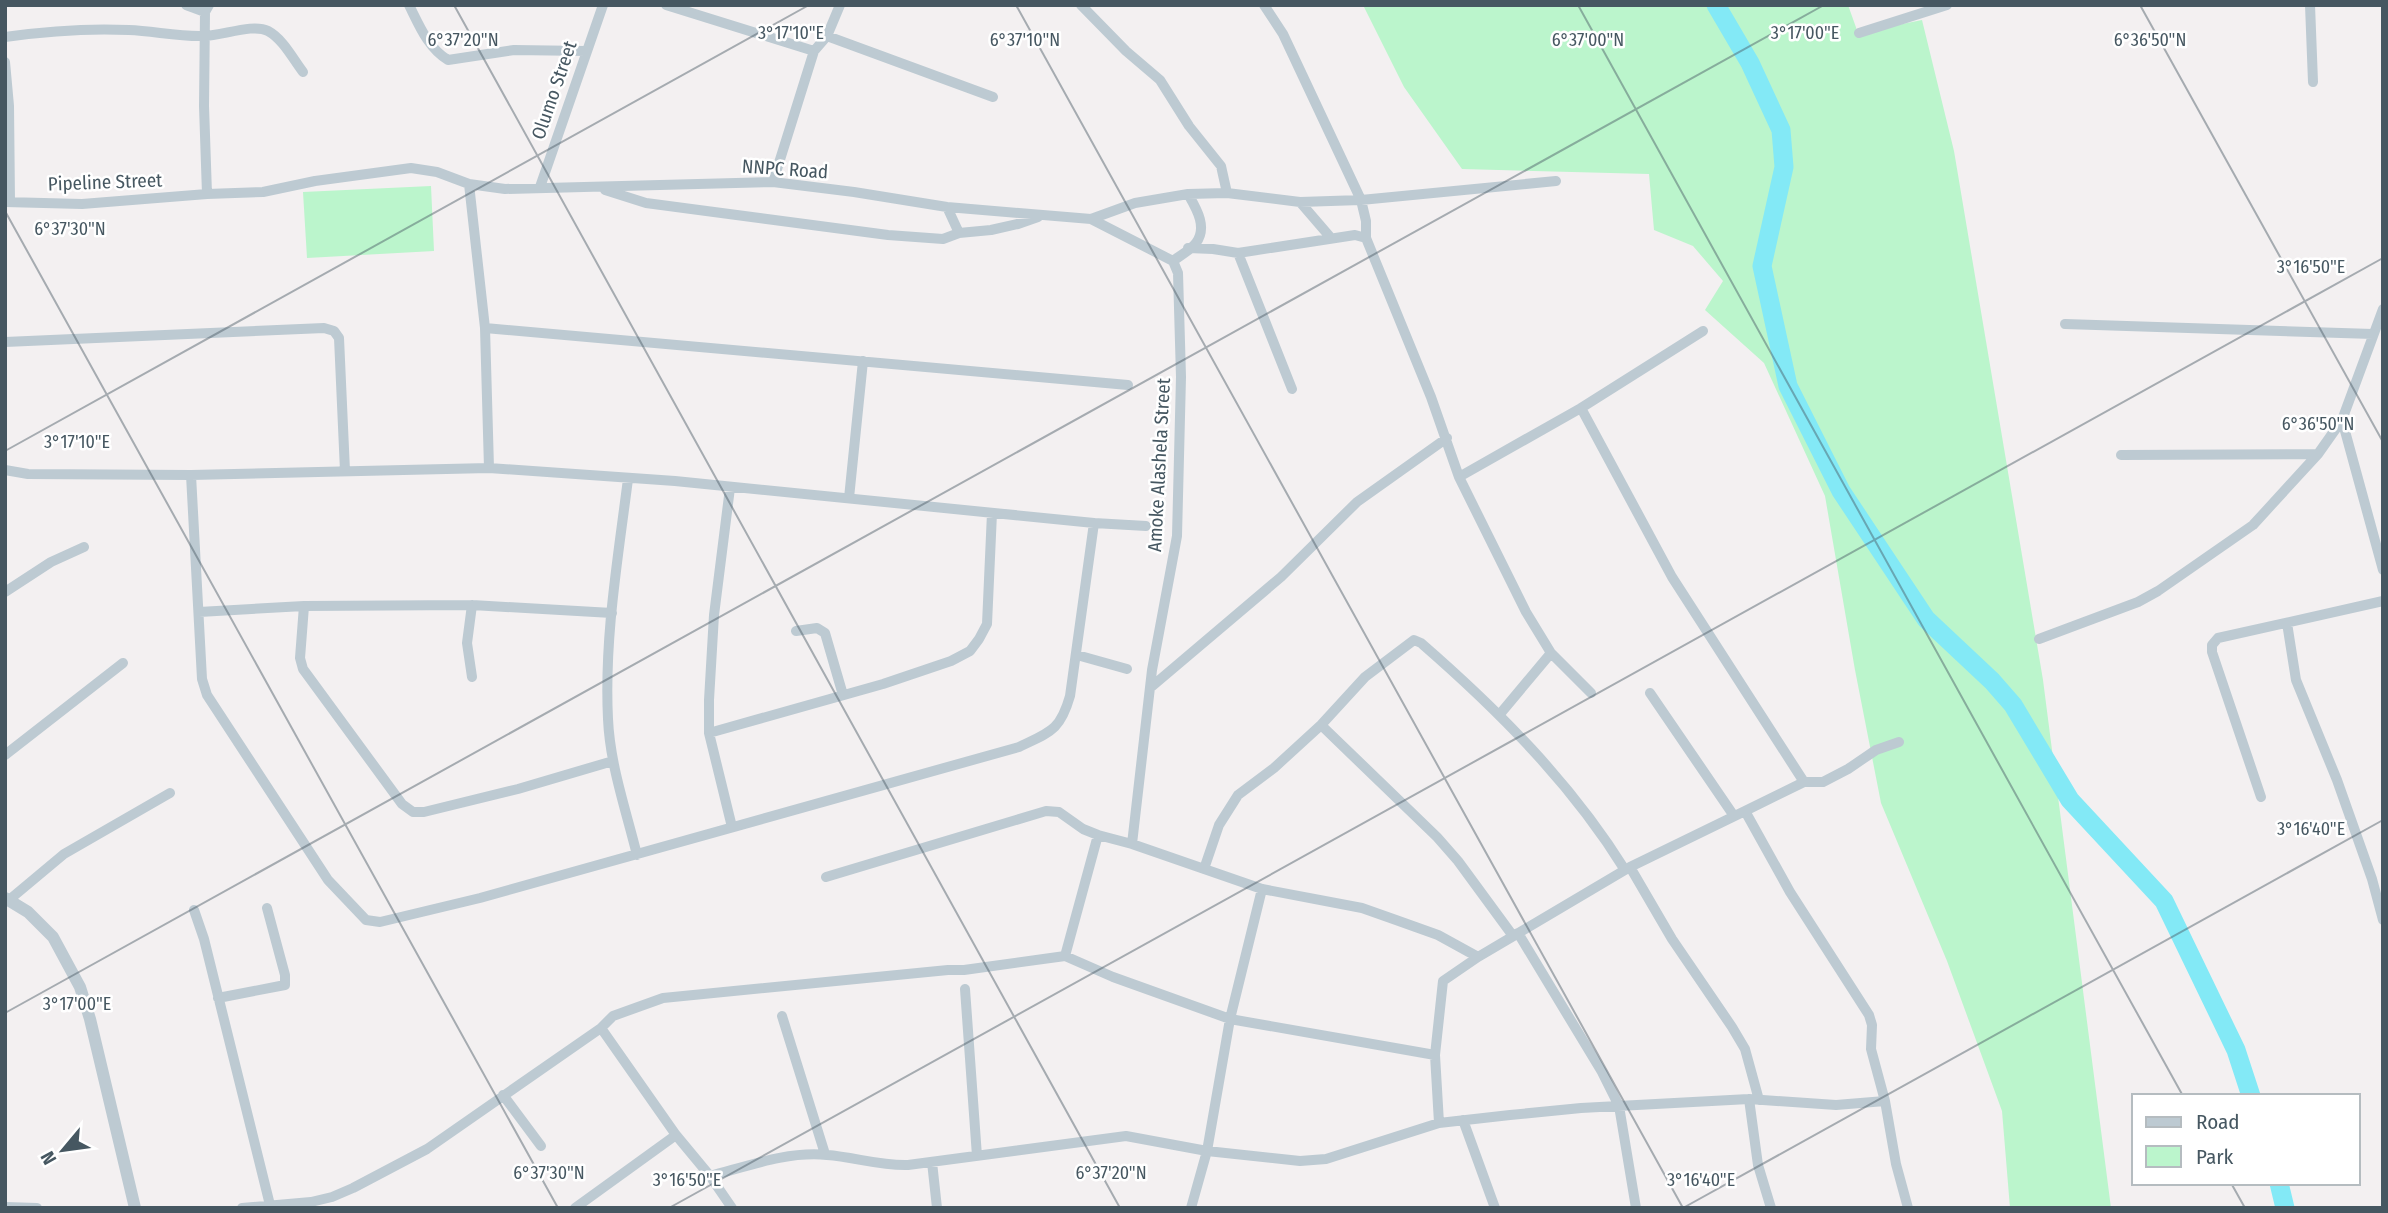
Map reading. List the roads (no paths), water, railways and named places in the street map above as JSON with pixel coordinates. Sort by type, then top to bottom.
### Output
[{"type":"street","points":[[186,5],[207,8],[204,106],[207,194]]},
{"type":"street","points":[[409,5],[428,41],[438,54],[448,60],[539,48],[586,51]]},
{"type":"street","name":"Olumo Street","points":[[540,187],[603,5]]},
{"type":"street","points":[[666,5],[814,51]]},
{"type":"street","points":[[773,182],[814,51],[827,36],[840,5]]},
{"type":"street","points":[[1081,5],[1126,51],[1160,80],[1220,166],[1227,193]]},
{"type":"street","points":[[1264,5],[1283,33],[1360,200],[1366,222],[1366,238],[1447,438],[1459,477],[1526,612],[1551,653],[1591,693]]},
{"type":"street","points":[[1859,33],[1947,5]]},
{"type":"street","points":[[2310,5],[2313,82]]},
{"type":"street","points":[[5,37],[85,29],[132,30],[205,37],[255,29],[266,30],[280,42],[303,72]]},
{"type":"street","points":[[827,36],[993,97]]},
{"type":"street","points":[[5,62],[9,106],[8,202]]},
{"type":"street","name":"NNPC Road","points":[[207,194],[263,192],[315,181],[411,168],[437,172],[469,184],[505,189],[773,182],[947,207],[1091,219],[1135,203],[1188,194],[1227,193],[1300,202],[1360,200],[1556,181]]},
{"type":"street","points":[[469,184],[485,328],[489,468]]},
{"type":"street","points":[[597,187],[646,204],[888,236],[943,239],[959,233],[1018,224],[1041,216]]},
{"type":"street","name":"Pipeline Street","points":[[8,202],[82,204],[207,194]]},
{"type":"street","points":[[1091,219],[1173,261],[1196,243],[1200,230],[1200,215],[1188,194]]},
{"type":"street","points":[[1300,202],[1331,238]]},
{"type":"street","points":[[947,207],[959,233]]},
{"type":"street","points":[[1188,248],[1213,248],[1238,253],[1355,234],[1366,238]]},
{"type":"street","points":[[1238,253],[1292,389]]},
{"type":"street","name":"Amoke Alashela Street","points":[[1132,844],[1152,670],[1177,536],[1181,377],[1178,273],[1173,261]]},
{"type":"street","points":[[2039,639],[2138,602],[2253,525],[2318,454],[2342,420],[2383,309]]},
{"type":"street","points":[[2065,324],[2373,334]]},
{"type":"street","points":[[5,342],[324,328],[334,331],[339,338],[345,471]]},
{"type":"street","points":[[485,328],[1128,384]]},
{"type":"street","points":[[1459,477],[1581,408],[1703,331]]},
{"type":"street","points":[[849,498],[863,360]]},
{"type":"street","points":[[1581,408],[1672,578],[1804,782]]},
{"type":"street","points":[[2342,420],[2383,570]]},
{"type":"street","points":[[1150,688],[1281,578],[1357,502],[1447,438]]},
{"type":"street","points":[[2121,454],[2318,454]]},
{"type":"street","points":[[5,470],[28,474],[191,475],[489,468],[675,481],[1146,526]]},
{"type":"street","points":[[191,475],[202,679],[207,695],[328,880],[366,920],[380,922],[637,855],[1018,747],[1046,734],[1062,721],[1070,696],[1094,523]]},
{"type":"street","points":[[628,479],[612,613],[608,719],[613,761],[637,855]]},
{"type":"street","points":[[730,488],[714,615],[709,733],[732,827]]},
{"type":"street","points":[[709,733],[843,695],[951,661],[970,651],[987,624],[992,513]]},
{"type":"street","points":[[5,592],[51,562],[83,547]]},
{"type":"street","points":[[2261,797],[2212,652],[2212,645],[2218,638],[2383,601]]},
{"type":"street","points":[[199,612],[304,606],[472,606],[612,613]]},
{"type":"street","points":[[304,606],[300,658],[303,668],[402,804],[414,812],[424,812],[518,789],[613,761]]},
{"type":"street","points":[[472,606],[467,643],[472,677]]},
{"type":"street","points":[[2287,623],[2296,680],[2337,780],[2372,879],[2383,920]]},
{"type":"street","points":[[796,631],[817,628],[825,633],[843,695]]},
{"type":"street","points":[[1204,869],[1219,825],[1238,795],[1274,768],[1321,725],[1364,677],[1414,640],[1421,643],[1500,714],[1584,809],[1628,868],[1732,1027],[1745,1049],[1754,1100],[1758,1165],[1771,1208]]},
{"type":"street","points":[[1500,714],[1551,653]]},
{"type":"street","points":[[1077,655],[1127,669]]},
{"type":"street","points":[[5,755],[123,663]]},
{"type":"street","points":[[1650,693],[1734,816]]},
{"type":"street","points":[[1321,725],[1437,838],[1516,934],[1602,1072],[1619,1106],[1636,1208]]},
{"type":"street","points":[[1439,1123],[1434,1055],[1443,981],[1478,957],[1628,868],[1804,782],[1823,782],[1876,750],[1899,742]]},
{"type":"street","points":[[135,1208],[90,1018],[80,988],[53,937],[27,912],[7,899],[64,854],[170,793]]},
{"type":"street","points":[[826,877],[1046,811],[1059,812],[1083,829],[1098,835],[1262,889],[1362,908],[1438,935],[1478,957]]},
{"type":"street","points":[[1745,811],[1790,892],[1869,1015],[1872,1026],[1871,1049],[1908,1208]]},
{"type":"street","points":[[1065,956],[1098,835]]},
{"type":"street","points":[[1191,1208],[1207,1151],[1230,1019],[1262,889]]},
{"type":"street","points":[[218,998],[285,985],[285,975],[267,908]]},
{"type":"street","points":[[194,910],[204,939],[270,1205]]},
{"type":"street","points":[[242,1208],[311,1202],[353,1188],[427,1149],[601,1028],[612,1016],[663,998],[964,970],[1065,956],[1113,977],[1230,1019],[1434,1055]]},
{"type":"street","points":[[965,989],[978,1156]]},
{"type":"street","points":[[782,1016],[825,1154]]},
{"type":"street","points":[[601,1028],[676,1135],[732,1208]]},
{"type":"street","points":[[503,1095],[541,1146]]},
{"type":"street","points":[[710,1177],[778,1158],[825,1154],[892,1165],[1126,1136],[1207,1151],[1300,1161],[1326,1159],[1439,1123],[1462,1120],[1619,1106],[1754,1100],[1836,1105],[1885,1101]]},
{"type":"street","points":[[1462,1120],[1495,1208]]},
{"type":"street","points":[[575,1208],[676,1135]]},
{"type":"street","points":[[932,1162],[937,1208]]},
{"type":"street","points":[[5,1207],[37,1208]]},
{"type":"waterway","points":[[1716,5],[1750,63],[1781,130],[1784,167],[1762,266],[1788,386],[1841,491],[1926,619],[1992,681],[2013,705],[2070,800],[2164,901],[2236,1050],[2250,1094]]},
{"type":"waterway","points":[[2279,1185],[2285,1208]]}]
